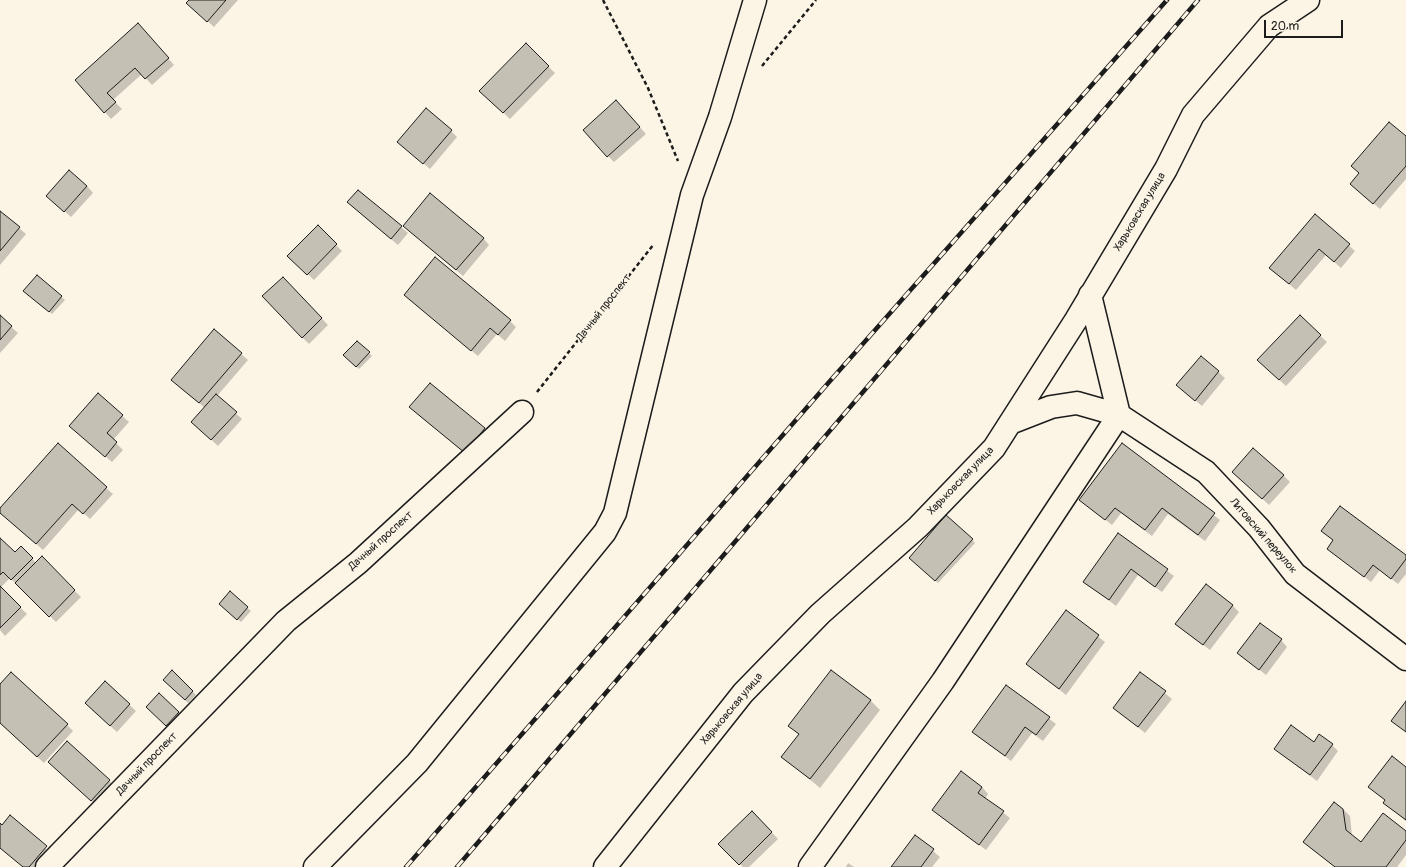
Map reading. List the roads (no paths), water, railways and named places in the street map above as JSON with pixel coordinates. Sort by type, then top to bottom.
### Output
[{"type":"street","points":[[315,867],[417,763],[605,532],[615,513],[692,195],[720,117],[755,0]]},
{"type":"street","name":"Харьковская улица","points":[[605,867],[743,693],[820,614],[918,527],[994,448],[1090,296],[1166,169],[1193,115],[1269,26],[1308,0]]},
{"type":"street","points":[[810,867],[943,681],[1119,415],[1090,296]]},
{"type":"street","name":"Литовский переулок","points":[[1010,423],[1051,407],[1077,403],[1119,415],[1206,472],[1259,528],[1294,574],[1406,659]]},
{"type":"street","name":"Дачный проспект","points":[[47,867],[286,621],[358,563],[522,412]]},
{"type":"railway","points":[[406,867],[830,381],[1167,0]]},
{"type":"railway","points":[[457,867],[1198,0]]}]
